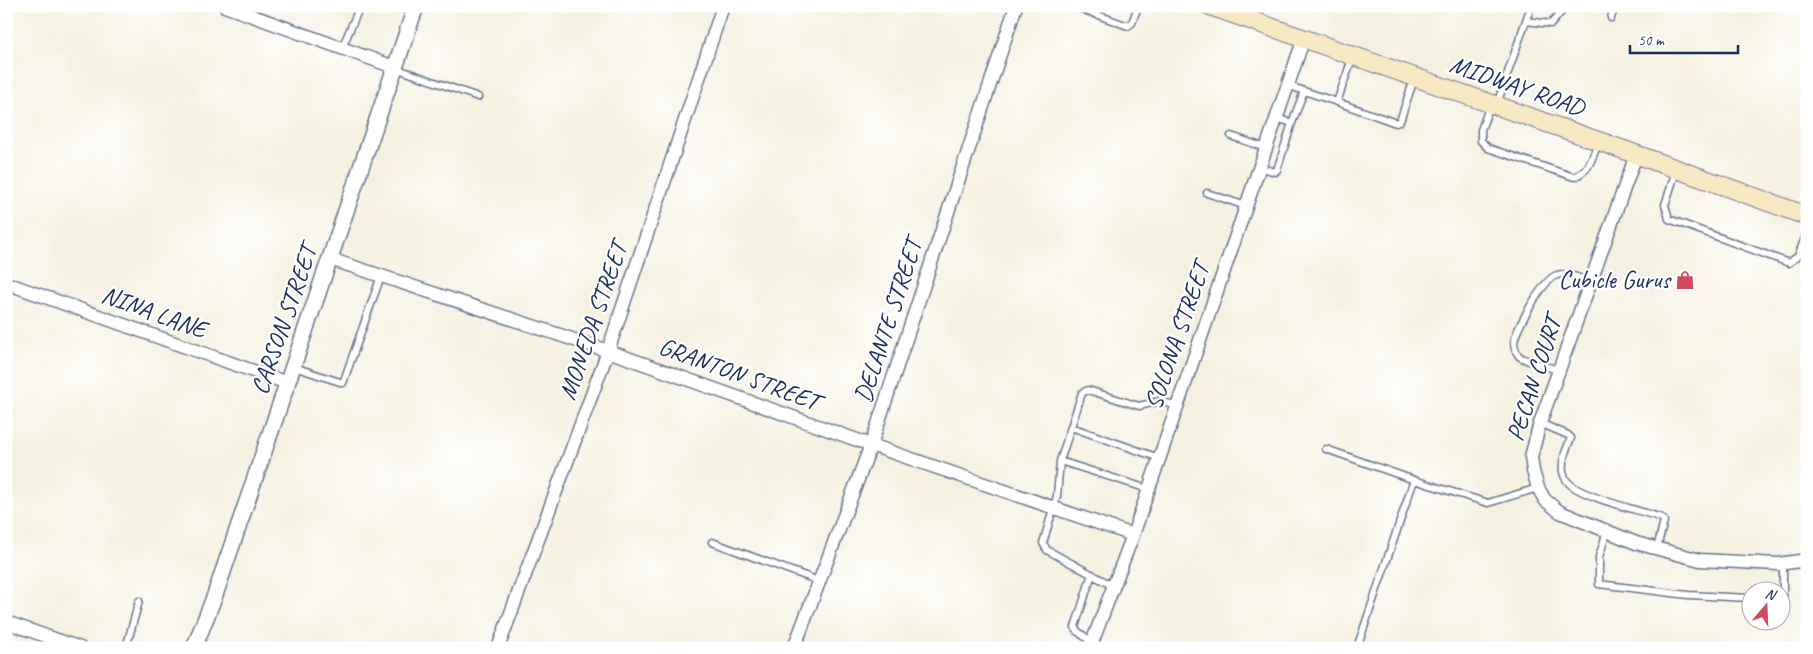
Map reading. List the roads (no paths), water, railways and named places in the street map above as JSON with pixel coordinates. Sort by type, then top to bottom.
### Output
[{"type":"main road","name":"MIDWAY ROAD","points":[[1210,6],[1807,216]]},
{"type":"street","points":[[225,6],[394,67]]},
{"type":"street","name":"CARSON STREET","points":[[194,648],[215,595],[416,6]]},
{"type":"street","name":"MONEDA STREET","points":[[498,648],[608,351],[724,6]]},
{"type":"street","name":"DELANTE STREET","points":[[794,648],[871,445],[1016,6]]},
{"type":"street","name":"SOLONA STREET","points":[[1091,645],[1133,535],[1304,38]]},
{"type":"street","name":"PECAN COURT","points":[[1636,155],[1540,423],[1532,457],[1533,472],[1538,488],[1545,500],[1560,512],[1636,543],[1700,560],[1783,563],[1807,560]]},
{"type":"street","name":"GRANTON STREET","points":[[330,259],[608,351],[871,445],[1133,535]]},
{"type":"street","name":"NINA LANE","points":[[6,283],[287,383]]},
{"type":"street","points":[[6,622],[80,648]]},
{"type":"lane","points":[[342,48],[360,6]]},
{"type":"lane","points":[[1073,6],[1128,26],[1132,23],[1138,6]]},
{"type":"lane","points":[[1531,6],[1494,105],[1481,130],[1481,141],[1488,148],[1574,177],[1583,174],[1590,163],[1598,141]]},
{"type":"lane","points":[[1526,21],[1551,24],[1566,6]]},
{"type":"lane","points":[[1611,18],[1615,6]]},
{"type":"lane","points":[[1337,102],[1353,56]]},
{"type":"lane","points":[[394,67],[478,96]]},
{"type":"lane","points":[[1288,85],[1396,123],[1400,121],[1415,77]]},
{"type":"lane","points":[[1259,167],[1275,172],[1277,170],[1304,91]]},
{"type":"lane","points":[[1276,118],[1292,124]]},
{"type":"lane","points":[[1231,136],[1266,148]]},
{"type":"lane","points":[[1676,170],[1666,205],[1669,220],[1789,263],[1798,256],[1807,233]]},
{"type":"lane","points":[[1207,193],[1246,206]]},
{"type":"lane","points":[[1558,370],[1521,358],[1515,350],[1515,338],[1534,298],[1549,280],[1557,274],[1590,281]]},
{"type":"lane","points":[[292,367],[343,383],[381,276]]},
{"type":"lane","points":[[1113,586],[1044,546],[1043,539],[1059,488],[1060,461],[1082,393],[1088,390],[1139,406],[1160,401],[1177,406]]},
{"type":"lane","points":[[1540,423],[1571,438],[1563,461],[1563,472],[1569,483],[1577,489],[1597,497],[1662,518],[1664,521],[1658,548]]},
{"type":"lane","points":[[1071,427],[1159,458]]},
{"type":"lane","points":[[1326,449],[1414,480],[1488,503],[1538,488]]},
{"type":"lane","points":[[1060,461],[1148,489]]},
{"type":"lane","points":[[1357,648],[1414,480]]},
{"type":"lane","points":[[1607,531],[1599,557],[1599,584],[1688,596],[1740,598]]},
{"type":"lane","points":[[712,542],[819,581]]},
{"type":"lane","points":[[1783,563],[1783,582]]},
{"type":"lane","points":[[1091,645],[1075,627],[1092,574]]},
{"type":"lane","points":[[126,648],[139,601]]},
{"type":"place","name":"Cubicle Gurus","points":[[1685,280]]}]
